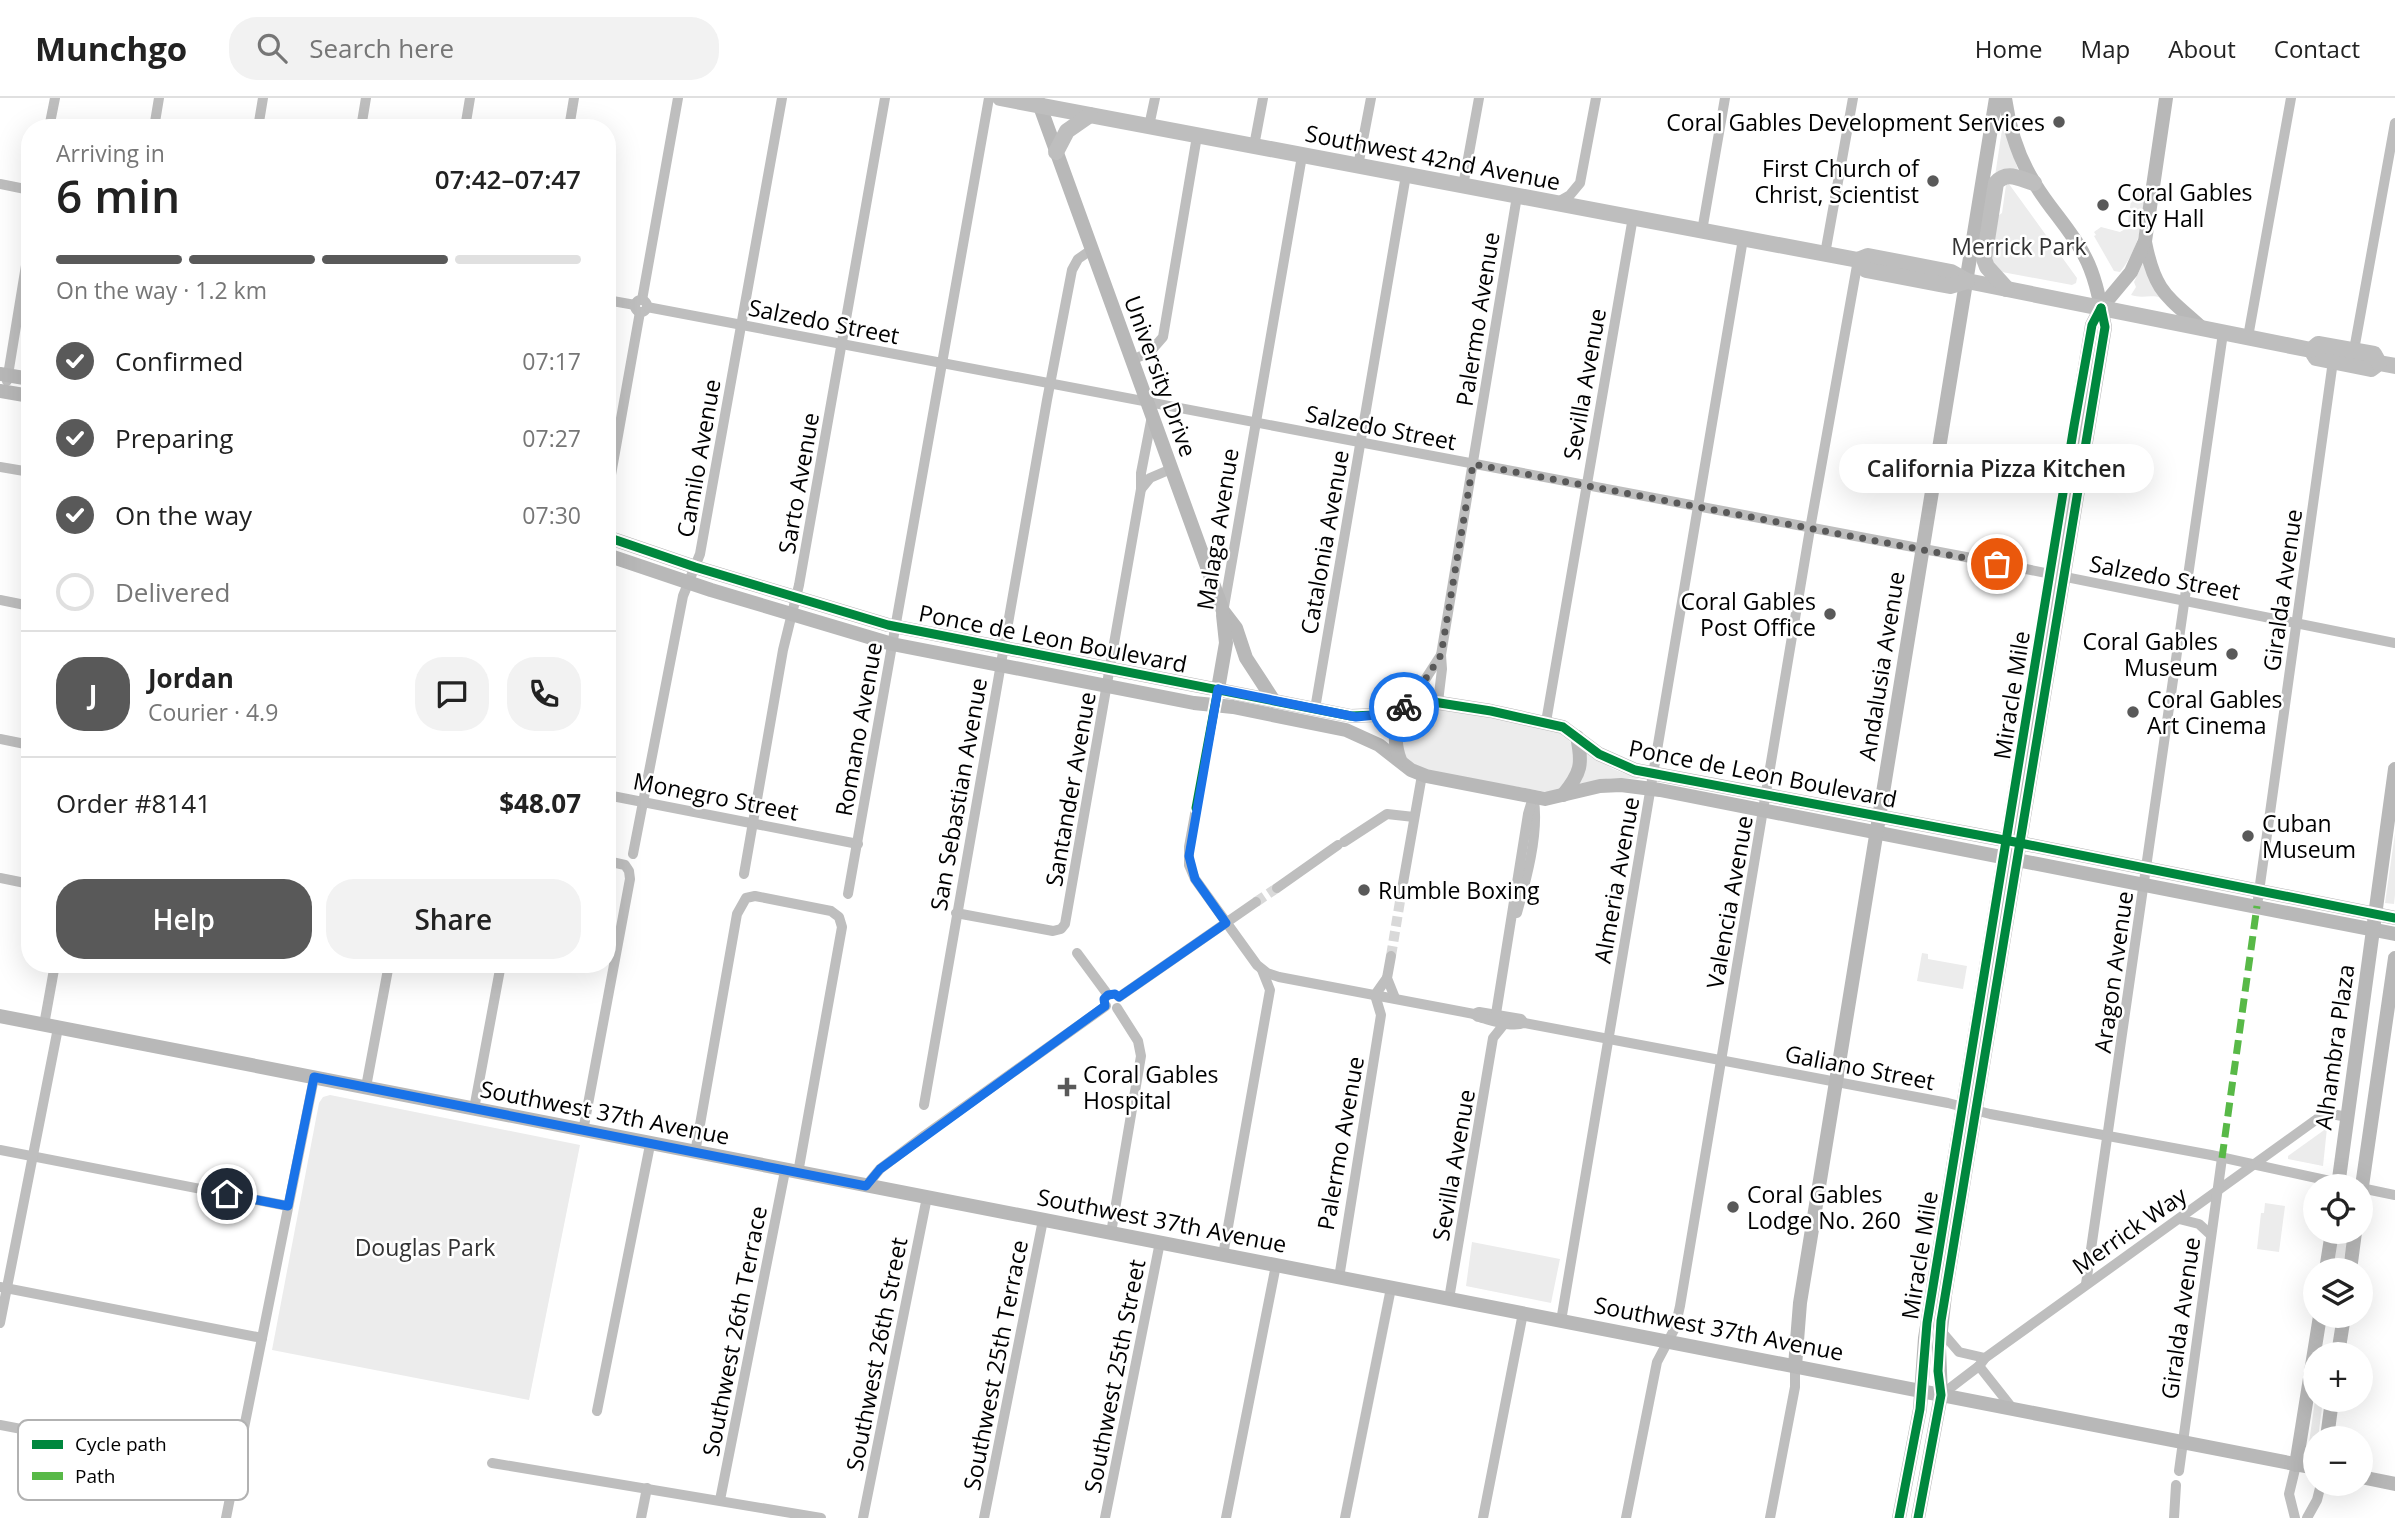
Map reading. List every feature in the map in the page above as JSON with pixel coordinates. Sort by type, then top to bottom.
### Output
[{"type":"main road","name":"Southwest 42nd Avenue","points":[[1000,98],[1040,101],[1090,115],[1825,254],[1858,260],[1868,256],[1912,264],[1951,272],[1967,281],[2311,350],[2316,358],[2371,369],[2383,361]]},
{"type":"main road","points":[[1056,152],[1067,131],[1090,115]]},
{"type":"main road","points":[[2007,289],[1987,267],[1984,259],[1996,183],[2000,178],[2010,175],[2034,183]]},
{"type":"main road","name":"Southwest 42nd Avenue","points":[[2311,350],[2318,344],[2354,351],[2383,361]]},
{"type":"street","points":[[52,119],[55,98]]},
{"type":"street","points":[[156,119],[159,98]]},
{"type":"street","points":[[260,119],[263,98]]},
{"type":"street","points":[[362,119],[366,98]]},
{"type":"street","points":[[466,119],[470,98]]},
{"type":"street","points":[[570,119],[574,98]]},
{"type":"street","points":[[616,446],[678,98]]},
{"type":"street","name":"Camilo Avenue","points":[[633,853],[683,596],[703,540],[782,98]]},
{"type":"street","name":"Sarto Avenue","points":[[744,874],[885,98]]},
{"type":"street","name":"Romano Avenue","points":[[848,894],[989,98]]},
{"type":"street","points":[[1149,126],[1155,98]]},
{"type":"street","points":[[1254,146],[1263,98]]},
{"type":"street","points":[[1358,166],[1371,98]]},
{"type":"street","points":[[1463,186],[1479,98]]},
{"type":"street","points":[[1556,203],[1578,187],[1596,98]]},
{"type":"street","points":[[1702,231],[1725,98]]},
{"type":"street","points":[[1825,254],[1853,98]]},
{"type":"street","name":"Andalusia Avenue","points":[[1795,1366],[1800,1303],[1996,98]]},
{"type":"street","points":[[2005,98],[2016,142],[2034,183],[2085,256],[2101,308],[2131,272],[2145,241],[2166,98]]},
{"type":"street","points":[[2248,337],[2291,98]]},
{"type":"street","name":"University Drive","points":[[1040,101],[1091,250],[1223,611],[1236,628],[1246,657],[1274,701]]},
{"type":"street","points":[[2354,351],[2395,123]]},
{"type":"street","points":[[1132,360],[1150,352],[1163,337],[1198,136]]},
{"type":"street","name":"Malaga Avenue","points":[[1270,990],[1267,972],[1252,959],[1195,879],[1189,856],[1226,643],[1223,611],[1302,156]]},
{"type":"street","name":"Catalonia Avenue","points":[[1315,709],[1406,175]]},
{"type":"street","points":[[0,184],[21,188]]},
{"type":"street","name":"Palermo Avenue","points":[[1438,702],[1441,655],[1517,196]]},
{"type":"street","name":"Sevilla Avenue","points":[[1546,722],[1633,217]]},
{"type":"street","name":"Almeria Avenue","points":[[1562,1321],[1743,239]]},
{"type":"street","points":[[2145,241],[2151,268],[2164,294],[2203,328]]},
{"type":"street","name":"San Sebastian Avenue","points":[[924,1105],[1072,270],[1078,258],[1091,250]]},
{"type":"street","name":"Valencia Avenue","points":[[1626,1518],[1657,1362],[1678,1317],[1810,528],[1858,260]]},
{"type":"street","points":[[21,287],[3,392],[21,395]]},
{"type":"street","name":"Salzedo Street","points":[[616,302],[1050,384],[1150,409],[1256,423],[2057,575],[2395,643]]},
{"type":"street","name":"Miracle Mile","points":[[1918,1518],[1941,1395],[1938,1371],[1940,1329],[1969,1109],[2057,575],[2092,325],[2101,308]]},
{"type":"street","name":"Aragon Avenue","points":[[2086,1284],[2223,332]]},
{"type":"street","name":"Giralda Avenue","points":[[2257,906],[2333,361]]},
{"type":"street","name":"Santander Avenue","points":[[956,913],[1049,931],[1061,929],[1066,920],[1141,489],[1150,409]]},
{"type":"street","points":[[0,467],[21,470]]},
{"type":"street","points":[[1141,489],[1150,478],[1171,469]]},
{"type":"street","name":"Ponce de Leon Boulevard","points":[[616,540],[796,599],[895,627],[1361,717],[1421,702],[1438,702],[1546,722],[1563,727],[1612,761],[1653,781],[1765,803],[1877,832],[2010,857],[2259,890],[2375,922],[2395,934]]},
{"type":"street","name":"Ponce de Leon Boulevard","points":[[616,558],[688,583],[892,644],[1346,730],[1379,745],[1422,775],[1548,799],[1607,786],[1653,781]]},
{"type":"street","points":[[0,600],[21,604]]},
{"type":"street","name":"Palermo Avenue","points":[[1408,706],[1441,655]]},
{"type":"street","points":[[1402,762],[1395,745],[1395,734],[1408,706]]},
{"type":"street","points":[[1563,794],[1574,781],[1580,766],[1577,737]]},
{"type":"street","points":[[0,739],[21,743]]},
{"type":"street","name":"Alhambra Plaza","points":[[2339,1174],[2395,769]]},
{"type":"street","points":[[1402,889],[1422,775]]},
{"type":"street","name":"Monegro Street","points":[[616,797],[858,844]]},
{"type":"street","points":[[1493,1037],[1511,930],[1524,889],[1536,815],[1533,797]]},
{"type":"street","name":"Ponce de Leon Boulevard","points":[[1765,803],[1879,816],[2013,842],[2257,906],[2375,922],[2395,918]]},
{"type":"street","points":[[1277,888],[1387,814],[1414,817]]},
{"type":"street","points":[[616,863],[627,868],[630,879],[616,954]]},
{"type":"street","points":[[0,878],[21,882]]},
{"type":"street","name":"Southwest 26th Terrace","points":[[695,1153],[737,914],[746,898],[755,896],[831,911],[839,917],[842,932],[720,1500]]},
{"type":"street","points":[[1119,997],[1256,902]]},
{"type":"street","points":[[1077,953],[1108,995]]},
{"type":"street","points":[[1375,995],[1387,978],[1391,956]]},
{"type":"street","name":"Alhambra Plaza","points":[[2363,1174],[2392,1000],[2395,958]]},
{"type":"street","name":"Galiano Street","points":[[1267,972],[1478,1017],[1521,1019],[1524,1023],[2222,1158],[2303,1176]]},
{"type":"street","points":[[0,1323],[3,1287],[33,1156],[51,1026],[54,973]]},
{"type":"street","points":[[366,1087],[387,973]]},
{"type":"street","points":[[474,1109],[499,973]]},
{"type":"street","points":[[583,1131],[612,973]]},
{"type":"street","points":[[1223,1255],[1270,990],[1284,977]]},
{"type":"street","points":[[1381,1015],[1395,999],[1387,978]]},
{"type":"street","points":[[1105,1006],[1104,999],[1108,995],[1115,994],[1119,997]]},
{"type":"street","name":"Palermo Avenue","points":[[1339,1278],[1381,1015],[1375,995]]},
{"type":"street","points":[[1117,1008],[1119,997]]},
{"type":"street","points":[[1105,1006],[1110,1009],[1117,1008]]},
{"type":"street","points":[[866,1186],[880,1169],[1105,1006]]},
{"type":"street","points":[[1111,1233],[1141,1056],[1138,1041],[1117,1008]]},
{"type":"street","name":"Southwest 37th Avenue","points":[[0,1016],[2303,1466]]},
{"type":"street","points":[[1493,1037],[1496,1019]]},
{"type":"street","name":"Sevilla Avenue","points":[[1449,1299],[1493,1037]]},
{"type":"street","points":[[246,1420],[314,1077]]},
{"type":"street","name":"Miracle Mile","points":[[1899,1518],[1922,1391],[1927,1323],[1969,1109]]},
{"type":"street","name":"Merrick Way","points":[[1941,1395],[2086,1284],[2252,1164],[2322,1116],[2347,1116]]},
{"type":"street","points":[[2347,1116],[2362,1126],[2369,1136]]},
{"type":"street","points":[[597,1411],[650,1145]]},
{"type":"street","points":[[0,1150],[288,1206]]},
{"type":"street","name":"Giralda Avenue","points":[[2179,1471],[2222,1158]]},
{"type":"street","points":[[2373,1192],[2395,1195]]},
{"type":"street","name":"Southwest 26th Street","points":[[863,1518],[927,1197]]},
{"type":"street","points":[[2179,1219],[2199,1224],[2211,1235]]},
{"type":"street","name":"Southwest 25th Terrace","points":[[984,1518],[1043,1220]]},
{"type":"street","name":"Southwest 25th Street","points":[[1105,1518],[1160,1242]]},
{"type":"street","points":[[1226,1518],[1276,1265]]},
{"type":"street","points":[[3,1287],[262,1338]]},
{"type":"street","points":[[1345,1518],[1391,1288]]},
{"type":"street","points":[[1483,1518],[1523,1313]]},
{"type":"street","points":[[2295,1518],[2289,1494],[2318,1328]]},
{"type":"street","points":[[2317,1334],[2330,1337],[2338,1328]]},
{"type":"street","points":[[1940,1329],[1958,1352],[1982,1362],[2012,1409]]},
{"type":"street","points":[[1770,1518],[1795,1387],[1795,1366]]},
{"type":"street","points":[[0,1425],[18,1428]]},
{"type":"street","points":[[492,1463],[821,1518]]},
{"type":"street","points":[[2373,1479],[2395,1484]]},
{"type":"street","points":[[2174,1518],[2176,1485]]},
{"type":"street","points":[[641,1518],[647,1488]]},
{"type":"street","points":[[2307,1518],[2318,1496]]},
{"type":"street","points":[[226,1518],[230,1500]]},
{"type":"green space","points":[[2003,123],[2019,173],[1995,176]]},
{"type":"green space","name":"Merrick Park","points":[[2009,184],[2077,278],[2076,283],[2072,285],[1995,269],[1991,258],[1995,218],[2002,213],[2006,185]]},
{"type":"green space","points":[[2133,187],[2148,189],[2142,223],[2137,243],[2127,262],[2120,272],[2114,271],[2094,232],[2101,227],[2120,232],[2127,228]]},
{"type":"green space","points":[[2144,261],[2161,298],[2131,295]]},
{"type":"green space","points":[[1434,707],[1554,728],[1571,743],[1575,752],[1574,769],[1562,786],[1553,793],[1420,770],[1403,756],[1401,727],[1412,714]]},
{"type":"green space","points":[[1585,752],[1613,769],[1640,779],[1611,778],[1579,784]]},
{"type":"green space","points":[[2395,833],[2395,895],[2394,904],[2385,903]]},
{"type":"green space","points":[[1922,953],[1928,954],[1928,959],[1967,966],[1963,989],[1917,981]]},
{"type":"green space","name":"Douglas Park","points":[[330,1095],[580,1145],[529,1400],[272,1350],[319,1103],[323,1097]]},
{"type":"green space","points":[[2327,1128],[2323,1166],[2288,1159],[2288,1156]]},
{"type":"green space","points":[[2265,1203],[2285,1206],[2279,1252],[2257,1249],[2261,1213],[2264,1213]]},
{"type":"green space","points":[[1472,1242],[1560,1259],[1551,1303],[1466,1286]]},
{"type":"green space","points":[[2336,1244],[2347,1244],[2344,1258],[2335,1258]]},
{"type":"green space","points":[[2313,1412],[2321,1412],[2320,1426],[2311,1426]]},
{"type":"tunnel","points":[[1256,902],[1277,888]]},
{"type":"tunnel","points":[[1391,956],[1402,889]]},
{"type":"marked path","points":[[2222,1158],[2257,906]]},
{"type":"cycle path","points":[[1899,1518],[1920,1409],[1927,1323],[2074,426],[2092,325],[2101,308]]},
{"type":"cycle path","points":[[1918,1518],[1941,1395],[1938,1371],[1941,1321],[2105,327],[2101,308]]},
{"type":"cycle path","points":[[616,540],[695,567],[888,625],[1351,716],[1376,715],[1427,701],[1491,711],[1563,727],[1599,754],[1635,770],[2395,918]]},
{"type":"cycle path","points":[[1196,808],[1218,689]]},
{"type":"way so far","points":[[1404,707],[1408,706],[1433,671],[1441,655],[1473,464],[1997,564]]},
{"type":"place","name":"Coral Gables Development Services","points":[[2059,122]]},
{"type":"place","name":"First Church of Christ, Scientist","points":[[1933,181]]},
{"type":"place","name":"Coral Gables City Hall","points":[[2103,205]]},
{"type":"place","name":"California Pizza Kitchen","points":[[1997,564]]},
{"type":"place","name":"Coral Gables Post Office","points":[[1830,614]]},
{"type":"place","name":"Coral Gables Museum","points":[[2232,654]]},
{"type":"place","name":"Coral Gables Art Cinema","points":[[2133,712]]},
{"type":"place","name":"Cuban Museum","points":[[2248,836]]},
{"type":"place","name":"Rumble Boxing","points":[[1364,890]]},
{"type":"place","name":"Coral Gables Hospital","points":[[1067,1087]]},
{"type":"place","name":"Coral Gables Lodge No. 260","points":[[1733,1207]]},
{"type":"route","points":[[227,1194],[288,1206],[314,1077],[866,1186],[880,1169],[925,1135],[1105,1006],[1104,999],[1108,995],[1115,994],[1119,997],[1226,923],[1195,879],[1189,856],[1218,689],[1356,717],[1376,715],[1404,707]]}]
